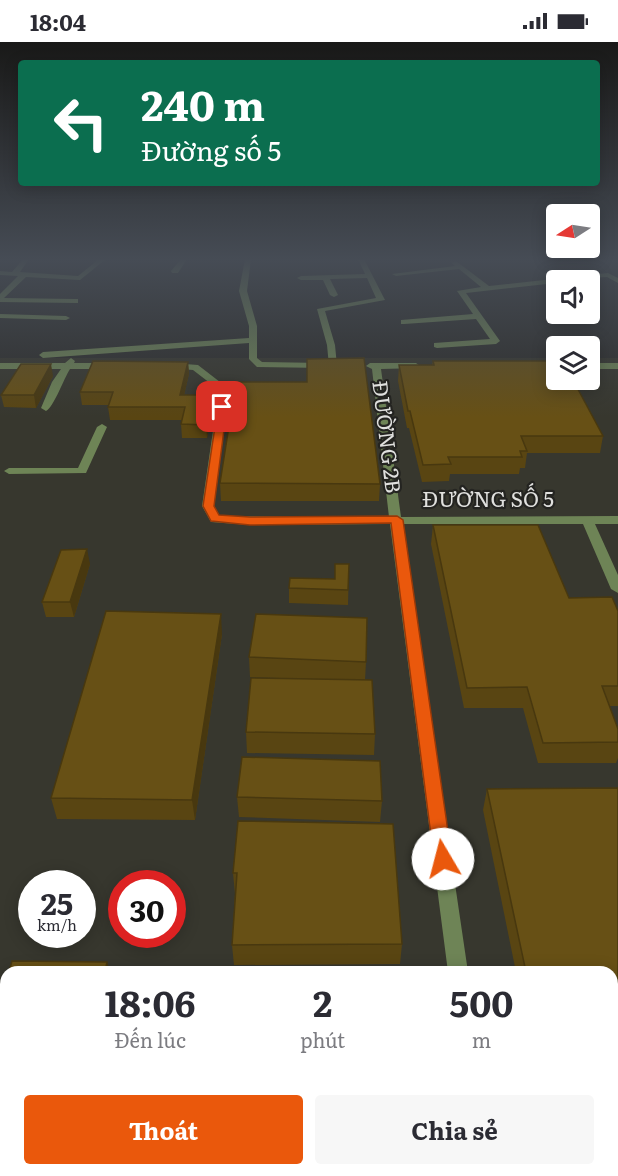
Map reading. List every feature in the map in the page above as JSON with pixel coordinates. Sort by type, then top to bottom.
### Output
[{"type":"street","points":[[249,312],[253,326],[253,359],[260,365],[344,366]]},
{"type":"street","points":[[322,312],[331,345],[333,366]]},
{"type":"street","points":[[437,345],[496,341],[476,312]]},
{"type":"street","points":[[0,316],[66,318]]},
{"type":"street","points":[[404,322],[479,316]]},
{"type":"street","points":[[43,355],[253,340]]},
{"type":"street","points":[[46,408],[67,366],[76,354]]},
{"type":"street","points":[[0,366],[119,366]]},
{"type":"street","name":"ĐƯỜNG SỐ 5","points":[[163,366],[195,367],[224,389],[208,506],[215,519],[250,521],[618,520]]},
{"type":"street","points":[[354,366],[427,366]]},
{"type":"street","name":"ĐƯỜNG 2B","points":[[376,366],[457,966]]},
{"type":"street","points":[[600,366],[618,366]]},
{"type":"street","points":[[9,471],[82,471],[102,427]]},
{"type":"street","points":[[587,520],[618,589]]},
{"type":"shaded area","points":[[0,358],[546,358],[546,390],[600,390],[600,358],[618,358],[618,966],[0,966]]},
{"type":"building","points":[[364,358],[380,484],[220,483],[232,407],[230,407],[233,382],[307,382],[307,359]]},
{"type":"building","points":[[93,361],[188,362],[180,395],[212,395],[206,425],[181,424],[185,407],[108,407],[113,392],[80,392]]},
{"type":"building","points":[[433,361],[546,361],[546,390],[578,390],[603,436],[521,436],[527,451],[520,451],[522,457],[448,457],[451,464],[423,465],[410,411],[408,411],[399,365],[434,365]]},
{"type":"building","points":[[21,364],[51,364],[34,395],[1,395]]},
{"type":"building","points":[[433,525],[538,525],[569,598],[612,597],[618,611],[618,686],[602,686],[618,729],[618,742],[543,743],[527,687],[467,688]]},
{"type":"building","points":[[87,549],[70,602],[42,602],[61,550]]},
{"type":"building","points":[[335,564],[349,564],[348,590],[289,588],[290,578],[335,579]]},
{"type":"building","points":[[106,611],[221,614],[192,800],[51,798]]},
{"type":"building","points":[[256,614],[367,618],[366,662],[249,657]]},
{"type":"building","points":[[251,678],[372,680],[375,734],[246,732]]},
{"type":"building","points":[[242,757],[380,761],[382,801],[237,797]]},
{"type":"building","points":[[618,788],[618,966],[525,966],[487,789]]},
{"type":"building","points":[[238,821],[393,824],[402,944],[232,945],[237,873],[233,873]]},
{"type":"building","points":[[12,961],[107,962],[106,966],[11,966]]},
{"type":"route","points":[[222,407],[208,506],[215,519],[250,521],[397,520],[443,859]]}]
